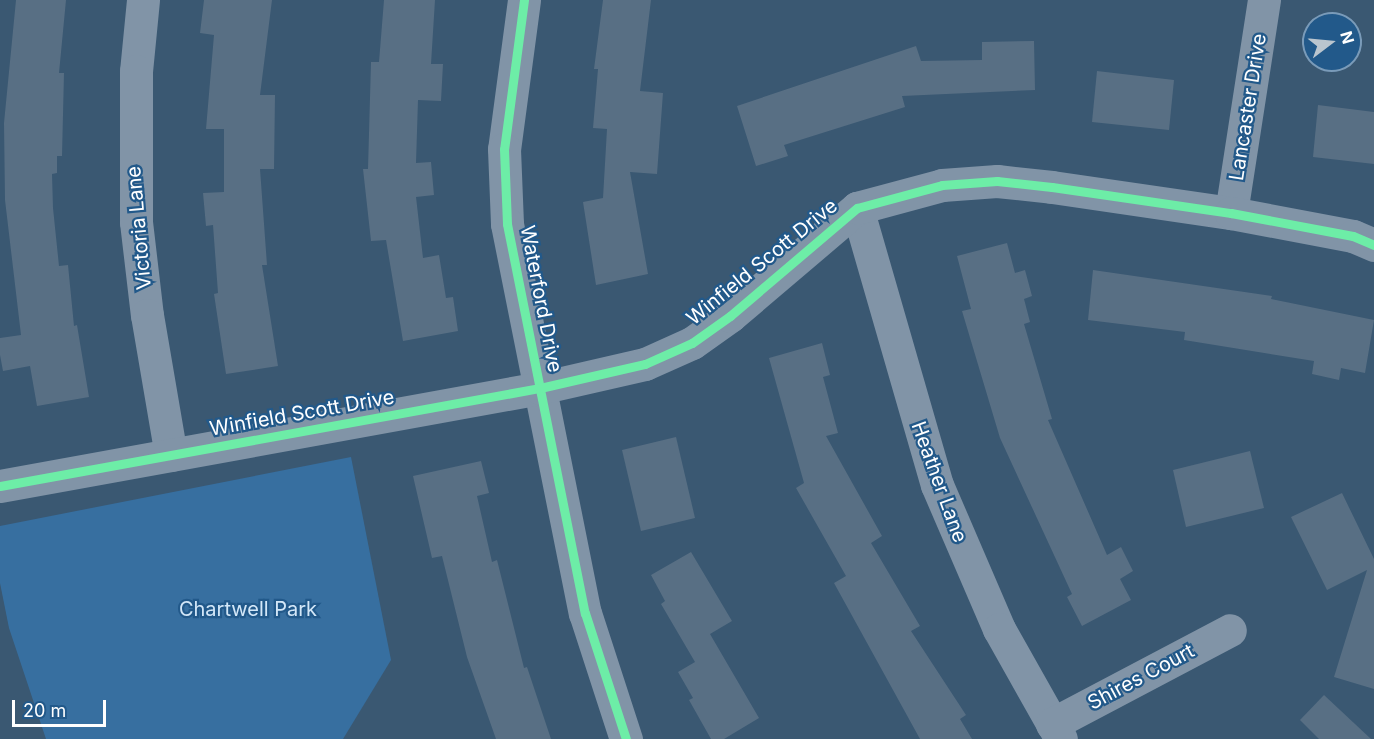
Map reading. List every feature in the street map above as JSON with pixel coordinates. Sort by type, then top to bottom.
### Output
[{"type":"street","name":"Victoria Lane","points":[[143,0],[136,71],[136,222],[147,315],[171,455]]},
{"type":"street","name":"Waterford Drive","points":[[524,0],[509,99],[504,184],[507,224],[585,613],[626,739]]},
{"type":"street","name":"Lancaster Drive","points":[[1232,213],[1264,0]]},
{"type":"street","name":"Winfield Scott Drive","points":[[0,486],[618,373],[692,343],[730,316],[857,208],[942,185],[997,181],[1232,213],[1353,236],[1374,245]]},
{"type":"street","name":"Heather Lane","points":[[857,208],[937,485],[980,590],[1056,732]]},
{"type":"street","name":"Shires Court","points":[[1056,732],[1230,630]]},
{"type":"green space","name":"Chartwell Park","points":[[351,457],[391,660],[343,739],[46,739],[9,628],[0,583],[0,526]]},
{"type":"building","points":[[16,0],[66,0],[59,73],[64,73],[62,156],[57,156],[57,173],[52,174],[53,208],[59,266],[68,265],[74,326],[77,325],[89,397],[37,406],[30,366],[3,371],[0,355],[0,338],[21,335],[5,200],[4,123]]},
{"type":"building","points":[[204,0],[272,0],[260,95],[275,95],[274,169],[260,169],[267,265],[262,265],[278,366],[226,374],[214,294],[218,293],[213,225],[206,226],[203,193],[224,192],[224,129],[206,129],[214,35],[200,33]]},
{"type":"building","points":[[384,0],[435,0],[431,64],[443,64],[441,101],[418,100],[416,163],[431,162],[434,195],[416,197],[423,258],[439,255],[446,298],[453,297],[458,331],[403,341],[386,240],[371,241],[363,169],[368,169],[371,62],[379,62]]},
{"type":"building","points":[[603,0],[651,0],[640,91],[663,93],[657,174],[630,172],[648,274],[596,285],[583,202],[603,198],[607,129],[593,128],[598,69],[594,69]]},
{"type":"building","points":[[1034,41],[1035,90],[902,96],[905,107],[784,145],[788,156],[756,166],[737,106],[916,46],[921,61],[982,60],[982,42]]},
{"type":"building","points":[[1097,71],[1174,80],[1169,130],[1092,122]]},
{"type":"building","points":[[1318,105],[1374,112],[1374,164],[1313,157]]},
{"type":"building","points":[[1007,243],[1015,273],[1025,270],[1032,296],[1024,299],[1030,322],[1024,324],[1052,419],[1048,420],[1107,555],[1121,547],[1133,571],[1120,579],[1131,600],[1082,626],[1067,597],[1072,594],[1000,438],[962,311],[971,309],[957,256]]},
{"type":"building","points":[[1093,270],[1272,296],[1271,299],[1374,320],[1365,373],[1341,368],[1339,380],[1312,374],[1314,361],[1184,340],[1185,332],[1088,320]]},
{"type":"building","points":[[822,343],[830,375],[823,377],[838,433],[826,436],[882,536],[871,543],[920,626],[911,631],[966,715],[960,719],[972,739],[920,739],[834,583],[846,576],[796,488],[804,483],[769,358]]},
{"type":"building","points":[[676,437],[695,518],[641,531],[622,450]]},
{"type":"building","points":[[1250,451],[1264,508],[1186,527],[1173,470]]},
{"type":"building","points":[[481,461],[489,493],[477,496],[492,562],[497,560],[524,668],[527,667],[551,739],[496,739],[467,657],[442,556],[432,558],[413,476]]},
{"type":"building","points":[[1342,493],[1374,559],[1374,689],[1334,677],[1367,570],[1327,590],[1291,517]]},
{"type":"building","points":[[691,552],[732,621],[710,634],[759,718],[724,739],[711,739],[689,700],[693,698],[678,672],[695,662],[661,604],[665,601],[651,575]]},
{"type":"building","points":[[1324,695],[1371,739],[1319,739],[1300,720]]},
{"type":"cycle path","points":[[524,0],[504,149],[507,224],[585,613],[626,739]]},
{"type":"cycle path","points":[[0,486],[540,388],[645,364],[692,343],[730,316],[857,208],[942,185],[997,181],[1052,187],[1231,213],[1353,236],[1374,245]]}]
